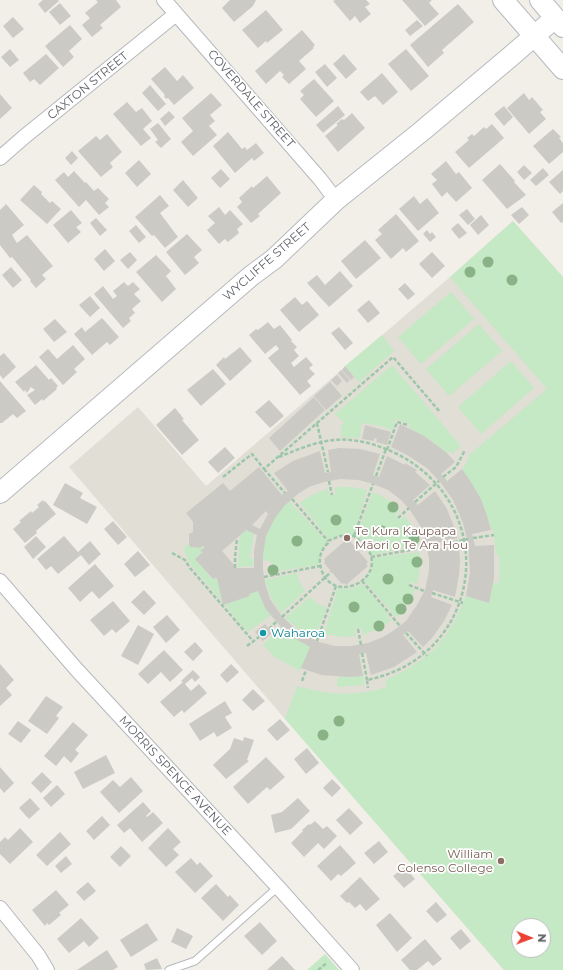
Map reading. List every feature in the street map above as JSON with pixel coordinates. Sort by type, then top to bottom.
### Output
[{"type":"street","name":"COVERDALE STREET","points":[[164,0],[320,179],[336,200]]},
{"type":"street","points":[[503,0],[563,69]]},
{"type":"street","points":[[540,0],[559,22]]},
{"type":"street","name":"CAXTON STREET","points":[[0,158],[176,14]]},
{"type":"street","name":"WYCLIFFE STREET","points":[[0,494],[251,276],[274,259],[336,200],[422,131],[534,36],[559,22]]},
{"type":"street","name":"MORRIS SPENCE AVENUE","points":[[0,581],[77,670],[278,887],[352,970]]},
{"type":"street","points":[[0,908],[38,955],[47,970]]},
{"type":"lane","points":[[169,970],[195,961],[278,887]]},
{"type":"path","points":[[264,469],[393,357],[440,412]]},
{"type":"path","points":[[376,476],[397,422],[408,425]]},
{"type":"path","points":[[317,423],[328,472]]},
{"type":"path","points":[[279,457],[322,442],[333,440],[352,440],[370,443],[387,449],[413,463],[438,482],[454,509],[466,539],[466,567],[461,603],[444,634],[426,654],[400,670],[386,676],[367,680]]},
{"type":"path","points":[[443,477],[456,467],[465,450]]},
{"type":"path","points":[[223,477],[252,454],[285,493]]},
{"type":"path","points":[[329,481],[332,495]]},
{"type":"path","points":[[415,502],[438,482]]},
{"type":"path","points":[[354,536],[373,484]]},
{"type":"path","points":[[292,499],[328,541]]},
{"type":"path","points":[[398,518],[409,508]]},
{"type":"path","points":[[473,538],[494,535]]},
{"type":"path","points":[[340,536],[354,536],[365,545],[369,551],[371,565],[369,572],[362,581],[350,587],[336,586],[325,577],[320,566],[321,554],[328,541],[340,536]]},
{"type":"path","points":[[235,568],[237,539]]},
{"type":"path","points":[[436,546],[466,539]]},
{"type":"path","points":[[370,557],[427,547]]},
{"type":"path","points":[[172,553],[185,560],[190,568],[253,641]]},
{"type":"path","points":[[264,577],[320,566]]},
{"type":"path","points":[[282,617],[331,572]]},
{"type":"path","points":[[362,581],[400,626]]},
{"type":"path","points":[[409,585],[424,591]]},
{"type":"path","points":[[317,641],[336,586]]},
{"type":"path","points":[[432,593],[461,603]]},
{"type":"path","points":[[269,629],[276,622]]},
{"type":"path","points":[[358,628],[361,645]]},
{"type":"path","points":[[406,633],[426,654]]},
{"type":"path","points":[[247,646],[259,637]]},
{"type":"path","points":[[362,653],[368,688]]},
{"type":"path","points":[[302,681],[306,670]]},
{"type":"shaded area","name":"Te Kura Kaupapa Māori o Te Ara Hou","points":[[513,221],[563,277],[563,970],[504,970],[285,719],[69,467],[138,407],[206,486],[450,277]]},
{"type":"green space","points":[[513,221],[563,277],[563,970],[504,970],[285,719],[297,686],[342,694],[364,692],[387,687],[385,680],[414,665],[425,657],[445,637],[466,596],[489,603],[493,583],[499,583],[499,555],[496,555],[493,529],[491,529],[479,498],[462,469],[466,464],[469,455],[547,389],[450,277]]},
{"type":"green space","points":[[451,292],[474,319],[421,364],[398,337]]},
{"type":"green space","points":[[479,324],[502,351],[449,396],[426,369]]},
{"type":"green space","points":[[382,335],[394,351],[359,382],[345,366]]},
{"type":"green space","points":[[511,361],[534,388],[481,434],[458,407]]},
{"type":"green space","points":[[392,365],[461,446],[452,454],[449,451],[447,453],[427,438],[409,428],[410,424],[396,419],[392,430],[362,423],[360,438],[341,437],[341,426],[344,423],[335,414]]},
{"type":"green space","points":[[352,487],[367,490],[354,536],[341,535],[329,540],[300,503],[313,494],[328,489],[330,495],[335,495],[335,488]]},
{"type":"green space","points":[[373,492],[384,497],[400,511],[395,515],[400,520],[405,516],[413,528],[418,545],[372,555],[367,544],[356,536]]},
{"type":"green space","points":[[289,501],[327,542],[320,551],[318,565],[276,571],[272,562],[262,560],[264,543],[273,520]]},
{"type":"green space","points":[[246,530],[254,534],[250,558],[254,559],[253,566],[238,567],[240,536]]},
{"type":"green space","points":[[189,544],[191,547],[205,547],[200,551],[203,552],[195,559],[212,579],[217,578],[222,601],[191,565],[184,551],[186,545]]},
{"type":"green space","points":[[419,552],[420,568],[417,584],[410,582],[409,587],[415,590],[405,608],[396,617],[365,582],[371,570],[373,558]]},
{"type":"green space","points":[[297,573],[300,583],[305,591],[281,613],[271,598],[265,580]]},
{"type":"green space","points":[[362,584],[388,614],[387,615],[391,621],[363,635],[361,628],[355,629],[356,636],[343,637],[324,634],[338,588],[350,589]]},
{"type":"green space","points":[[258,591],[265,608],[271,615],[248,632],[225,604],[250,596],[249,594]]},
{"type":"green space","points":[[310,597],[316,603],[327,608],[314,638],[302,632],[285,618]]},
{"type":"green space","points":[[281,627],[292,637],[310,647],[300,671],[275,657],[263,645]]},
{"type":"green space","points":[[363,676],[364,685],[337,687],[338,677]]},
{"type":"green space","points":[[325,954],[339,970],[307,970]]},
{"type":"building","points":[[43,0],[59,1],[45,13],[38,4]]},
{"type":"building","points":[[96,0],[116,0],[121,7],[100,25],[103,28],[92,37],[82,25],[90,18],[85,13],[98,2]]},
{"type":"building","points":[[230,0],[256,0],[253,6],[234,22],[222,8]]},
{"type":"building","points":[[366,0],[370,4],[365,7],[371,14],[360,23],[355,16],[350,21],[333,1]]},
{"type":"building","points":[[402,0],[432,0],[429,3],[439,14],[425,26]]},
{"type":"building","points":[[60,3],[71,16],[60,25],[49,12]]},
{"type":"building","points":[[458,4],[474,22],[442,50],[444,53],[428,67],[410,45]]},
{"type":"building","points":[[266,10],[283,30],[267,43],[266,41],[258,48],[242,30]]},
{"type":"building","points":[[13,17],[24,29],[13,38],[3,26]]},
{"type":"building","points":[[417,20],[423,26],[410,36],[405,30]]},
{"type":"building","points":[[70,25],[82,39],[69,51],[74,57],[63,67],[45,46]]},
{"type":"building","points":[[302,30],[315,45],[313,47],[314,48],[299,61],[306,69],[289,84],[282,77],[284,75],[280,71],[266,84],[255,71]]},
{"type":"building","points":[[10,49],[19,60],[10,67],[1,57]]},
{"type":"building","points":[[406,49],[429,76],[411,91],[388,64]]},
{"type":"building","points":[[46,54],[59,68],[40,85],[34,79],[30,82],[23,73]]},
{"type":"building","points":[[344,54],[357,69],[346,79],[333,64]]},
{"type":"building","points":[[325,64],[337,78],[327,87],[315,72]]},
{"type":"building","points":[[165,67],[177,81],[183,75],[194,88],[174,105],[168,98],[166,99],[164,96],[165,95],[151,79]]},
{"type":"building","points":[[382,73],[398,92],[383,105],[375,96],[368,101],[360,92]]},
{"type":"building","points":[[314,79],[334,101],[316,117],[300,99],[304,95],[300,91]]},
{"type":"building","points":[[150,85],[166,104],[158,111],[142,93]]},
{"type":"building","points":[[211,93],[222,105],[210,115],[215,121],[209,126],[217,135],[193,156],[181,142],[193,131],[182,118]]},
{"type":"building","points":[[524,93],[529,100],[532,97],[543,110],[540,112],[546,119],[529,134],[507,108]]},
{"type":"building","points":[[0,94],[12,108],[0,119]]},
{"type":"building","points":[[127,102],[136,112],[142,108],[152,121],[143,129],[151,138],[141,146],[113,114]]},
{"type":"building","points":[[338,106],[345,115],[323,133],[316,125]]},
{"type":"building","points":[[504,106],[513,117],[504,126],[494,114]]},
{"type":"building","points":[[169,111],[175,117],[165,126],[160,119]]},
{"type":"building","points":[[352,113],[365,128],[338,152],[325,136],[338,125],[336,124],[342,119],[344,120]]},
{"type":"building","points":[[158,123],[171,139],[161,148],[155,142],[158,140],[150,129]]},
{"type":"building","points":[[492,124],[504,138],[469,168],[455,152],[469,140],[467,138],[472,134],[474,136],[484,127],[486,129]]},
{"type":"building","points":[[553,129],[561,137],[559,138],[563,143],[563,152],[549,164],[533,146]]},
{"type":"building","points":[[228,132],[242,149],[245,147],[247,150],[256,143],[264,153],[254,161],[252,158],[235,173],[213,146]]},
{"type":"building","points":[[107,134],[122,152],[110,163],[113,167],[101,177],[78,151],[96,136],[100,140]]},
{"type":"building","points":[[72,151],[78,158],[71,165],[65,158]]},
{"type":"building","points":[[139,160],[151,174],[137,187],[125,173]]},
{"type":"building","points":[[446,161],[456,174],[459,172],[472,188],[456,202],[447,192],[442,197],[432,184],[437,180],[431,174]]},
{"type":"building","points":[[500,164],[526,195],[507,209],[482,180]]},
{"type":"building","points":[[524,165],[532,173],[524,180],[517,172]]},
{"type":"building","points":[[543,168],[549,175],[536,186],[530,180]]},
{"type":"building","points":[[221,169],[230,179],[220,188],[211,178]]},
{"type":"building","points":[[563,170],[563,191],[560,194],[549,182]]},
{"type":"building","points":[[74,171],[94,191],[98,188],[109,199],[105,203],[109,207],[99,215],[86,200],[79,207],[55,180],[64,172],[68,177]]},
{"type":"building","points":[[267,176],[281,193],[258,214],[260,216],[251,223],[237,207],[242,202],[239,198],[252,186],[253,188]]},
{"type":"building","points":[[183,180],[198,198],[188,207],[173,190]]},
{"type":"building","points":[[34,185],[42,192],[41,194],[50,203],[52,201],[61,209],[47,224],[20,200]]},
{"type":"building","points":[[160,195],[169,206],[160,213],[178,237],[165,248],[135,217]]},
{"type":"building","points":[[414,196],[420,204],[427,198],[439,213],[418,231],[399,209]]},
{"type":"building","points":[[563,203],[563,222],[561,223],[552,212]]},
{"type":"building","points":[[6,204],[24,225],[12,235],[17,243],[27,235],[53,266],[42,275],[46,279],[36,288],[12,257],[10,258],[0,245],[0,210]]},
{"type":"building","points":[[219,207],[225,215],[230,210],[243,224],[237,229],[239,233],[228,242],[225,239],[219,244],[207,230],[215,223],[208,216]]},
{"type":"building","points":[[522,207],[529,215],[519,224],[511,215]]},
{"type":"building","points":[[467,209],[475,219],[468,225],[459,215]]},
{"type":"building","points":[[71,210],[82,223],[76,227],[81,232],[68,243],[53,225]]},
{"type":"building","points":[[396,214],[419,241],[406,252],[403,248],[391,259],[375,240],[382,234],[378,230]]},
{"type":"building","points":[[481,215],[489,225],[478,235],[470,225]]},
{"type":"building","points":[[96,218],[107,230],[100,236],[90,223]]},
{"type":"building","points":[[458,223],[467,233],[459,239],[451,229]]},
{"type":"building","points":[[136,225],[146,237],[139,243],[129,231]]},
{"type":"building","points":[[427,230],[430,234],[432,232],[436,237],[430,242],[423,234]]},
{"type":"building","points":[[187,234],[202,250],[194,257],[199,263],[185,275],[166,252]]},
{"type":"building","points":[[365,240],[381,258],[356,279],[341,261]]},
{"type":"building","points":[[105,249],[115,261],[104,271],[94,259]]},
{"type":"building","points":[[130,252],[137,260],[128,269],[120,260]]},
{"type":"building","points":[[432,252],[445,266],[432,278],[419,264]]},
{"type":"building","points":[[156,255],[171,271],[166,276],[176,289],[162,302],[136,272]]},
{"type":"building","points":[[11,267],[22,280],[13,288],[2,275]]},
{"type":"building","points":[[340,271],[353,286],[329,307],[307,283],[317,275],[325,285]]},
{"type":"building","points":[[124,282],[128,286],[133,282],[140,289],[134,294],[141,301],[132,309],[135,313],[129,318],[131,321],[123,328],[94,294],[103,286],[113,299],[117,296],[113,291]]},
{"type":"building","points":[[405,283],[415,294],[408,300],[398,289]]},
{"type":"building","points":[[90,296],[100,308],[90,317],[79,305]]},
{"type":"building","points":[[295,297],[302,305],[307,301],[319,315],[299,332],[280,310]]},
{"type":"building","points":[[369,300],[380,313],[368,323],[357,310]]},
{"type":"building","points":[[102,318],[119,337],[110,345],[107,342],[92,355],[74,334],[82,327],[85,332]]},
{"type":"building","points":[[55,319],[67,332],[54,342],[43,329]]},
{"type":"building","points":[[268,322],[274,329],[280,325],[297,347],[294,350],[299,356],[291,363],[294,367],[306,357],[313,365],[309,368],[315,374],[307,381],[311,386],[300,395],[268,358],[279,349],[276,345],[265,354],[249,335]]},
{"type":"building","points":[[339,327],[353,343],[345,350],[331,333]]},
{"type":"building","points":[[73,345],[85,359],[74,369],[77,372],[63,385],[39,357],[48,349],[57,359]]},
{"type":"building","points":[[240,347],[252,361],[230,381],[216,365],[224,357],[225,359]]},
{"type":"building","points":[[4,353],[16,367],[3,379],[0,375],[0,356]]},
{"type":"building","points":[[36,365],[49,380],[51,378],[58,386],[56,388],[57,389],[43,401],[42,399],[35,405],[27,395],[35,390],[31,387],[27,393],[25,390],[24,392],[15,382]]},
{"type":"building","points":[[345,366],[354,377],[351,380],[342,370]]},
{"type":"building","points":[[213,369],[226,384],[201,406],[187,390]]},
{"type":"building","points":[[341,370],[350,380],[347,383],[338,373]]},
{"type":"building","points":[[337,375],[342,381],[337,386],[331,380]]},
{"type":"building","points":[[0,381],[26,411],[17,418],[13,414],[2,423],[0,423]]},
{"type":"building","points":[[330,382],[342,396],[326,410],[314,396]]},
{"type":"building","points":[[314,397],[325,410],[280,451],[269,438]]},
{"type":"building","points":[[269,400],[284,416],[270,428],[255,412]]},
{"type":"building","points":[[175,408],[184,419],[182,420],[199,440],[182,455],[156,425]]},
{"type":"building","points":[[400,424],[424,436],[447,453],[455,462],[441,474],[447,481],[462,469],[481,499],[491,530],[472,534],[475,546],[494,545],[494,578],[489,603],[466,596],[470,572],[468,543],[463,523],[453,500],[441,483],[427,468],[391,447]]},
{"type":"building","points":[[365,425],[391,432],[387,445],[376,442],[377,439],[374,438],[374,441],[362,439]]},
{"type":"building","points":[[225,447],[235,458],[218,473],[208,462]]},
{"type":"building","points":[[339,448],[360,449],[380,454],[373,475],[379,477],[387,456],[405,465],[405,463],[417,470],[415,472],[430,485],[413,500],[418,505],[435,491],[447,509],[456,532],[457,538],[436,543],[437,549],[459,546],[459,575],[455,597],[433,590],[431,597],[452,605],[444,621],[432,638],[423,647],[408,631],[403,635],[417,652],[394,667],[371,675],[366,653],[359,654],[363,676],[349,677],[321,675],[301,668],[310,647],[292,637],[280,626],[265,608],[258,591],[249,594],[250,596],[223,605],[217,578],[213,579],[195,559],[203,552],[200,551],[205,547],[190,547],[189,545],[189,534],[193,532],[193,522],[186,513],[223,483],[230,491],[259,467],[282,495],[288,491],[274,473],[293,461],[320,451],[325,473],[331,472],[328,450]],"holes":[[[340,479],[359,480],[388,490],[400,499],[410,510],[421,527],[426,542],[429,559],[429,571],[425,590],[417,605],[406,621],[383,637],[368,643],[351,646],[335,646],[319,642],[301,633],[281,615],[270,599],[265,583],[263,555],[266,536],[275,518],[285,505],[299,493],[309,487]],[[266,511],[268,514],[260,529],[252,525]],[[246,530],[257,535],[254,551],[254,568],[234,568],[234,565],[222,551]]]},
{"type":"building","points":[[65,483],[83,493],[80,498],[97,507],[87,524],[53,505]]},
{"type":"building","points":[[43,500],[56,514],[36,531],[37,533],[25,543],[13,529],[21,522],[19,521],[31,511],[32,513],[39,507],[37,505]]},
{"type":"building","points":[[113,521],[127,537],[118,545],[104,529]]},
{"type":"building","points":[[36,536],[46,547],[33,559],[24,547]]},
{"type":"building","points":[[64,536],[78,552],[90,541],[101,554],[89,565],[81,555],[58,574],[51,566],[46,570],[37,559]]},
{"type":"building","points":[[346,540],[347,542],[349,540],[368,562],[366,564],[368,566],[346,585],[344,583],[342,584],[324,563],[324,559]]},
{"type":"building","points":[[138,551],[150,565],[135,577],[124,564]]},
{"type":"building","points":[[95,564],[114,586],[99,599],[92,591],[80,602],[68,588]]},
{"type":"building","points":[[144,590],[156,603],[144,615],[131,602]]},
{"type":"building","points":[[113,601],[130,621],[116,633],[112,629],[104,636],[90,620]]},
{"type":"building","points":[[167,615],[180,630],[166,643],[153,627]]},
{"type":"building","name":"Waharoa","points":[[265,624],[272,633],[263,641],[255,632]]},
{"type":"building","points":[[138,625],[154,634],[138,665],[121,656]]},
{"type":"building","points":[[195,642],[203,651],[193,661],[184,652]]},
{"type":"building","points":[[164,650],[183,670],[170,682],[161,672],[148,684],[138,674]]},
{"type":"building","points":[[0,664],[14,680],[6,688],[12,695],[0,706]]},
{"type":"building","points":[[231,664],[239,672],[227,683],[220,675]]},
{"type":"building","points":[[193,670],[200,677],[195,682],[192,678],[185,684],[191,691],[199,684],[207,693],[184,713],[182,710],[174,717],[160,702],[183,682],[181,681]]},
{"type":"building","points":[[253,689],[265,701],[253,711],[242,700]]},
{"type":"building","points":[[46,696],[63,707],[56,716],[59,718],[47,734],[28,721]]},
{"type":"building","points":[[225,701],[232,713],[225,717],[232,728],[217,737],[214,732],[200,741],[189,724]]},
{"type":"building","points":[[280,719],[290,730],[277,741],[267,730]]},
{"type":"building","points":[[18,721],[31,730],[21,743],[8,734]]},
{"type":"building","points":[[73,722],[88,735],[75,750],[79,753],[71,763],[64,756],[56,766],[44,756]]},
{"type":"building","points":[[244,737],[254,740],[247,760],[249,761],[226,779],[213,765],[230,749],[234,738],[243,741]]},
{"type":"building","points":[[307,748],[319,763],[306,774],[294,759]]},
{"type":"building","points":[[106,755],[115,773],[83,789],[74,772]]},
{"type":"building","points":[[266,757],[285,777],[270,790],[267,787],[248,804],[233,787]]},
{"type":"building","points":[[0,767],[14,783],[4,793],[0,788]]},
{"type":"building","points":[[42,772],[52,782],[41,793],[31,783]]},
{"type":"building","points":[[131,777],[143,791],[119,813],[100,792],[113,780],[120,787]]},
{"type":"building","points":[[332,779],[341,788],[332,797],[323,788]]},
{"type":"building","points":[[57,785],[65,794],[51,807],[43,798]]},
{"type":"building","points":[[30,798],[40,809],[29,819],[19,808]]},
{"type":"building","points":[[298,798],[310,811],[291,829],[275,833],[271,815],[282,812]]},
{"type":"building","points":[[143,802],[151,811],[146,816],[147,817],[153,812],[163,823],[142,842],[130,828],[124,833],[117,825]]},
{"type":"building","points":[[349,808],[363,823],[350,835],[336,820]]},
{"type":"building","points":[[102,816],[110,825],[94,840],[86,831]]},
{"type":"building","points":[[315,821],[323,829],[327,826],[337,836],[324,849],[318,843],[304,857],[291,843],[303,831],[302,830]]},
{"type":"building","points":[[20,828],[33,842],[10,864],[0,854],[0,842],[5,837],[8,840]]},
{"type":"building","points":[[168,828],[181,842],[173,849],[179,855],[166,867],[148,848]]},
{"type":"building","points":[[60,832],[71,844],[47,866],[36,855]]},
{"type":"building","points":[[379,841],[388,852],[374,864],[364,853]]},
{"type":"building","points":[[340,845],[356,863],[341,876],[338,874],[331,881],[317,866]]},
{"type":"building","points":[[121,846],[131,856],[120,867],[110,857]]},
{"type":"building","points":[[66,856],[72,864],[61,873],[55,866]]},
{"type":"building","points":[[191,858],[197,865],[200,862],[213,876],[195,893],[175,872]]},
{"type":"building","points":[[405,867],[415,879],[404,888],[393,876]]},
{"type":"building","points":[[360,877],[380,899],[366,911],[360,904],[355,908],[340,896]]},
{"type":"building","points":[[88,882],[96,891],[84,901],[76,892]]},
{"type":"building","points":[[216,884],[228,897],[230,895],[239,905],[223,921],[201,898]]},
{"type":"building","points":[[56,890],[69,905],[59,913],[61,915],[49,925],[47,923],[45,926],[32,910]]},
{"type":"building","points":[[436,902],[447,915],[437,923],[426,911]]},
{"type":"building","points":[[390,913],[412,938],[397,952],[376,925]]},
{"type":"building","points":[[81,918],[99,938],[89,947],[84,941],[69,953],[57,939]]},
{"type":"building","points":[[260,922],[277,941],[262,955],[244,936]]},
{"type":"building","points":[[147,923],[158,940],[131,957],[120,940]]},
{"type":"building","points":[[177,928],[193,936],[186,949],[171,942]]},
{"type":"building","points":[[461,929],[471,941],[460,950],[450,938]]},
{"type":"building","points":[[425,939],[442,959],[433,966],[428,961],[417,970],[410,970],[401,960]]},
{"type":"building","points":[[107,950],[118,967],[113,970],[77,970]]},
{"type":"building","points":[[282,956],[295,970],[267,970]]},
{"type":"building","points":[[157,958],[162,969],[146,970],[144,964]]},
{"type":"place","name":"Te Kura Kaupapa Māori o Te Ara Hou","points":[[347,538]]},
{"type":"place","name":"Waharoa","points":[[263,633]]},
{"type":"place","name":"William Colenso College","points":[[501,861]]}]
